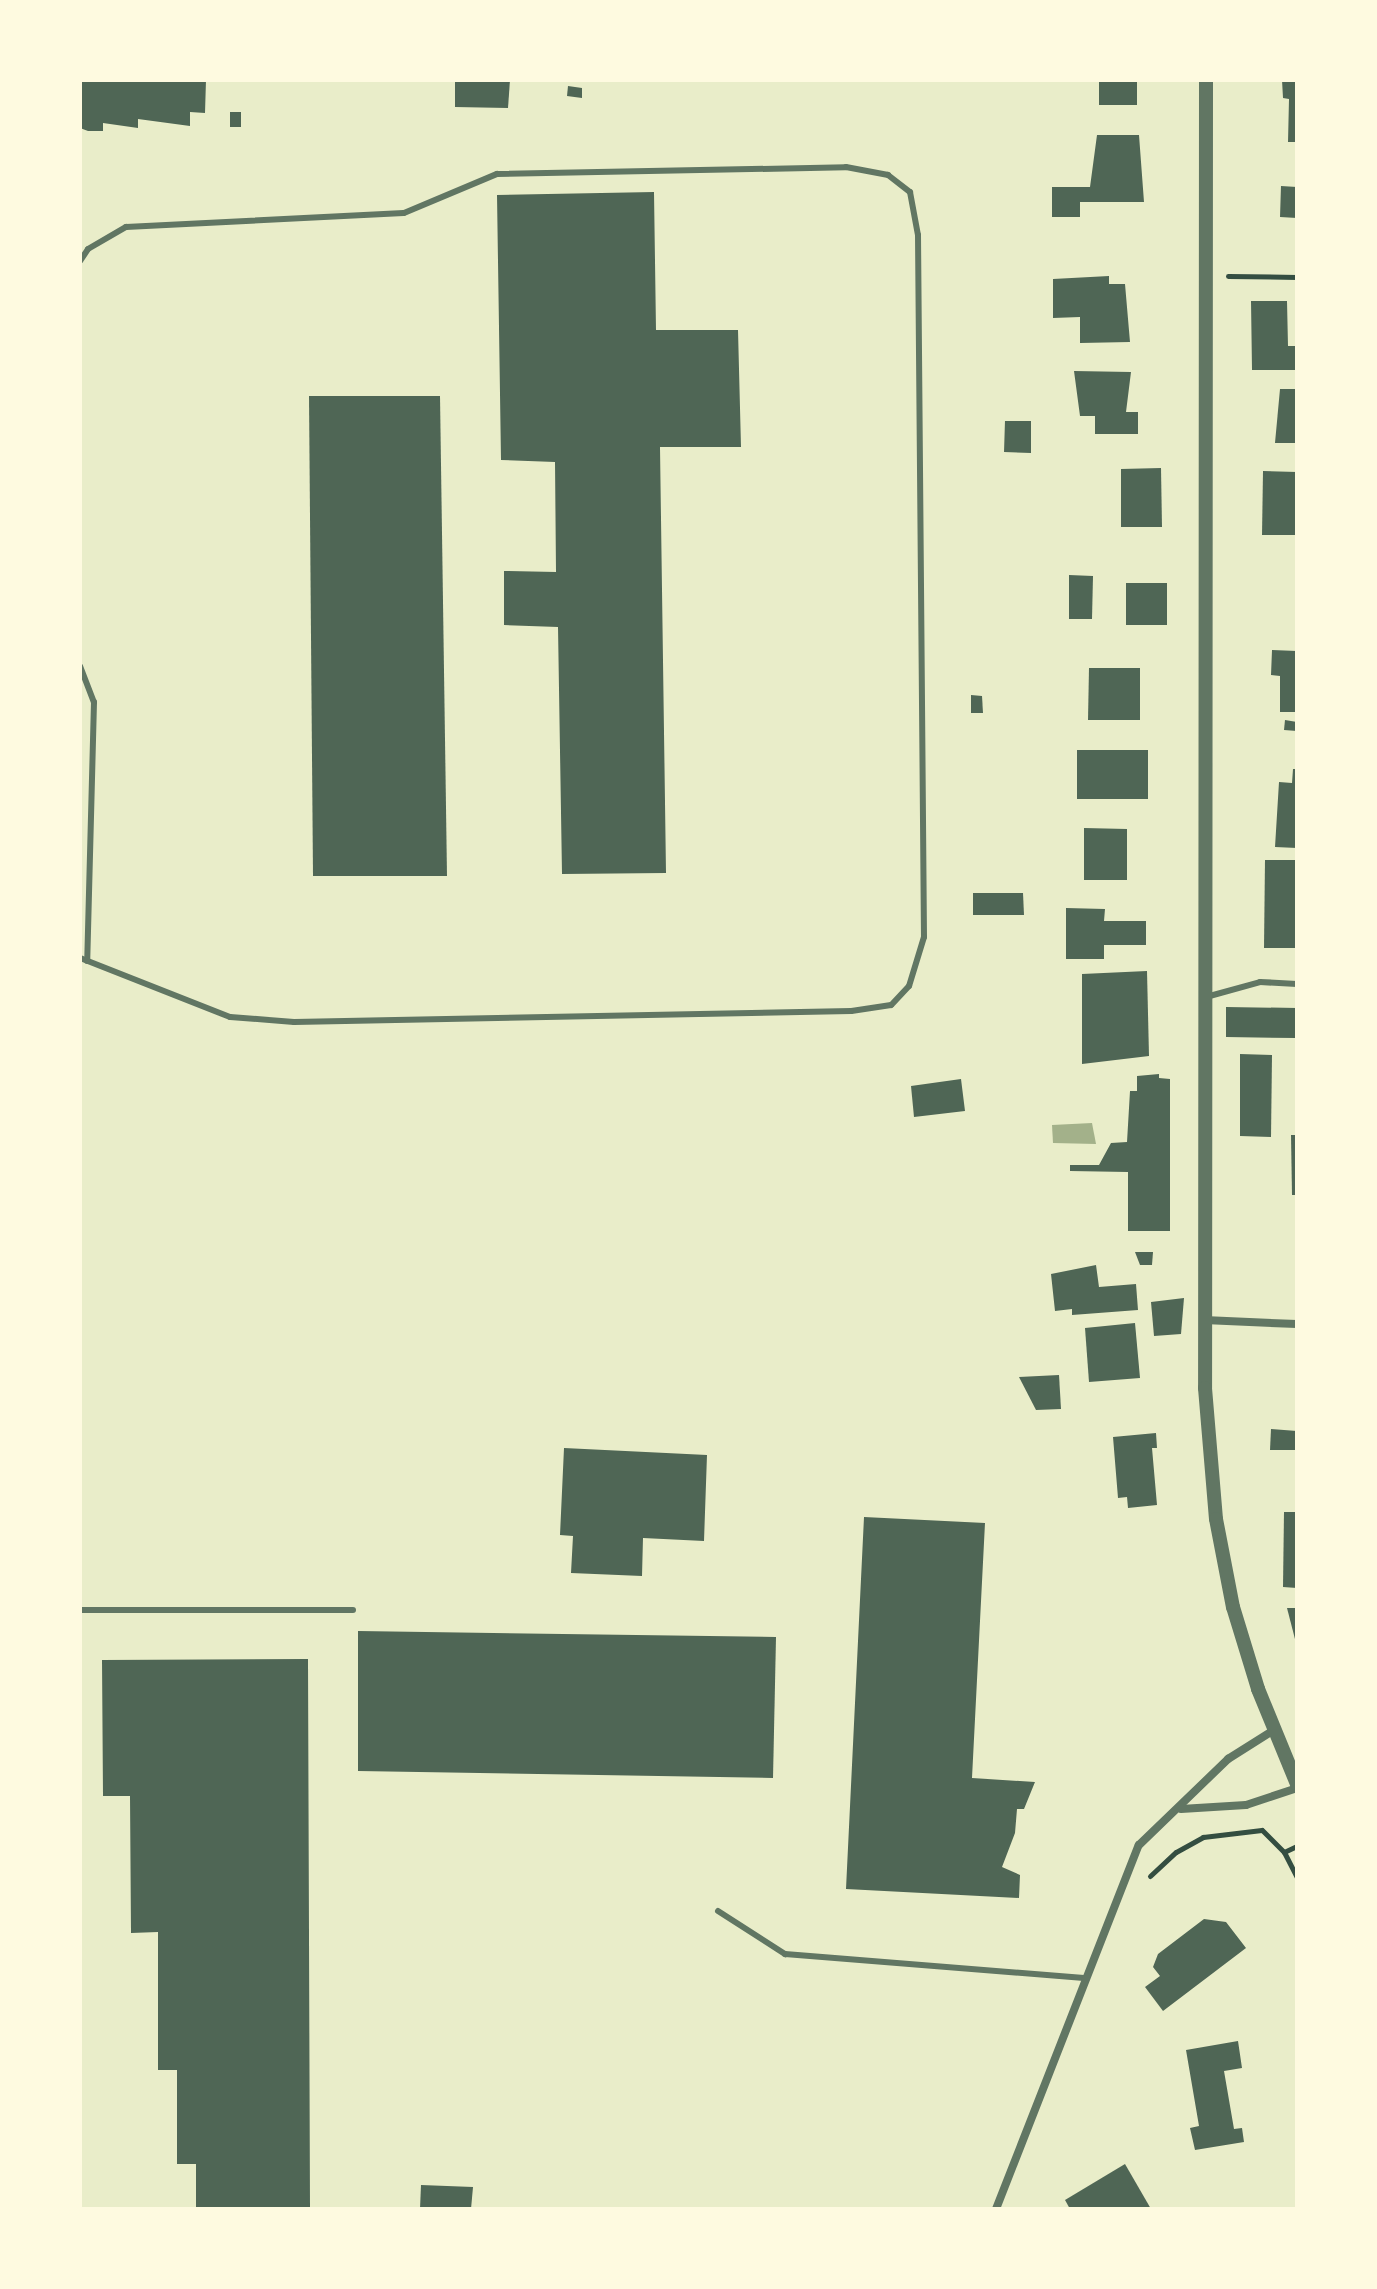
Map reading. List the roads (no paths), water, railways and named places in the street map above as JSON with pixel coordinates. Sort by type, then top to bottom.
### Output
[{"type":"street","points":[[1181,1809],[1246,1805],[1297,1786],[1242,1643],[1223,1561],[1206,1402],[1206,80]]},
{"type":"street","points":[[1204,1320],[1297,1324]]},
{"type":"street","points":[[996,2209],[1084,1978],[1139,1845],[1152,1828],[1181,1809],[1228,1759],[1274,1730]]},
{"type":"lane","points":[[80,261],[88,249],[126,227],[404,213],[497,174],[846,167],[888,175],[910,192],[918,235],[924,937],[909,986],[891,1005],[851,1011],[294,1022],[230,1017],[84,960],[94,702],[80,666]]},
{"type":"lane","points":[[1206,997],[1260,982],[1297,984]]},
{"type":"lane","points":[[80,1610],[353,1610]]},
{"type":"lane","points":[[718,1911],[785,1954],[1084,1978]]}]
